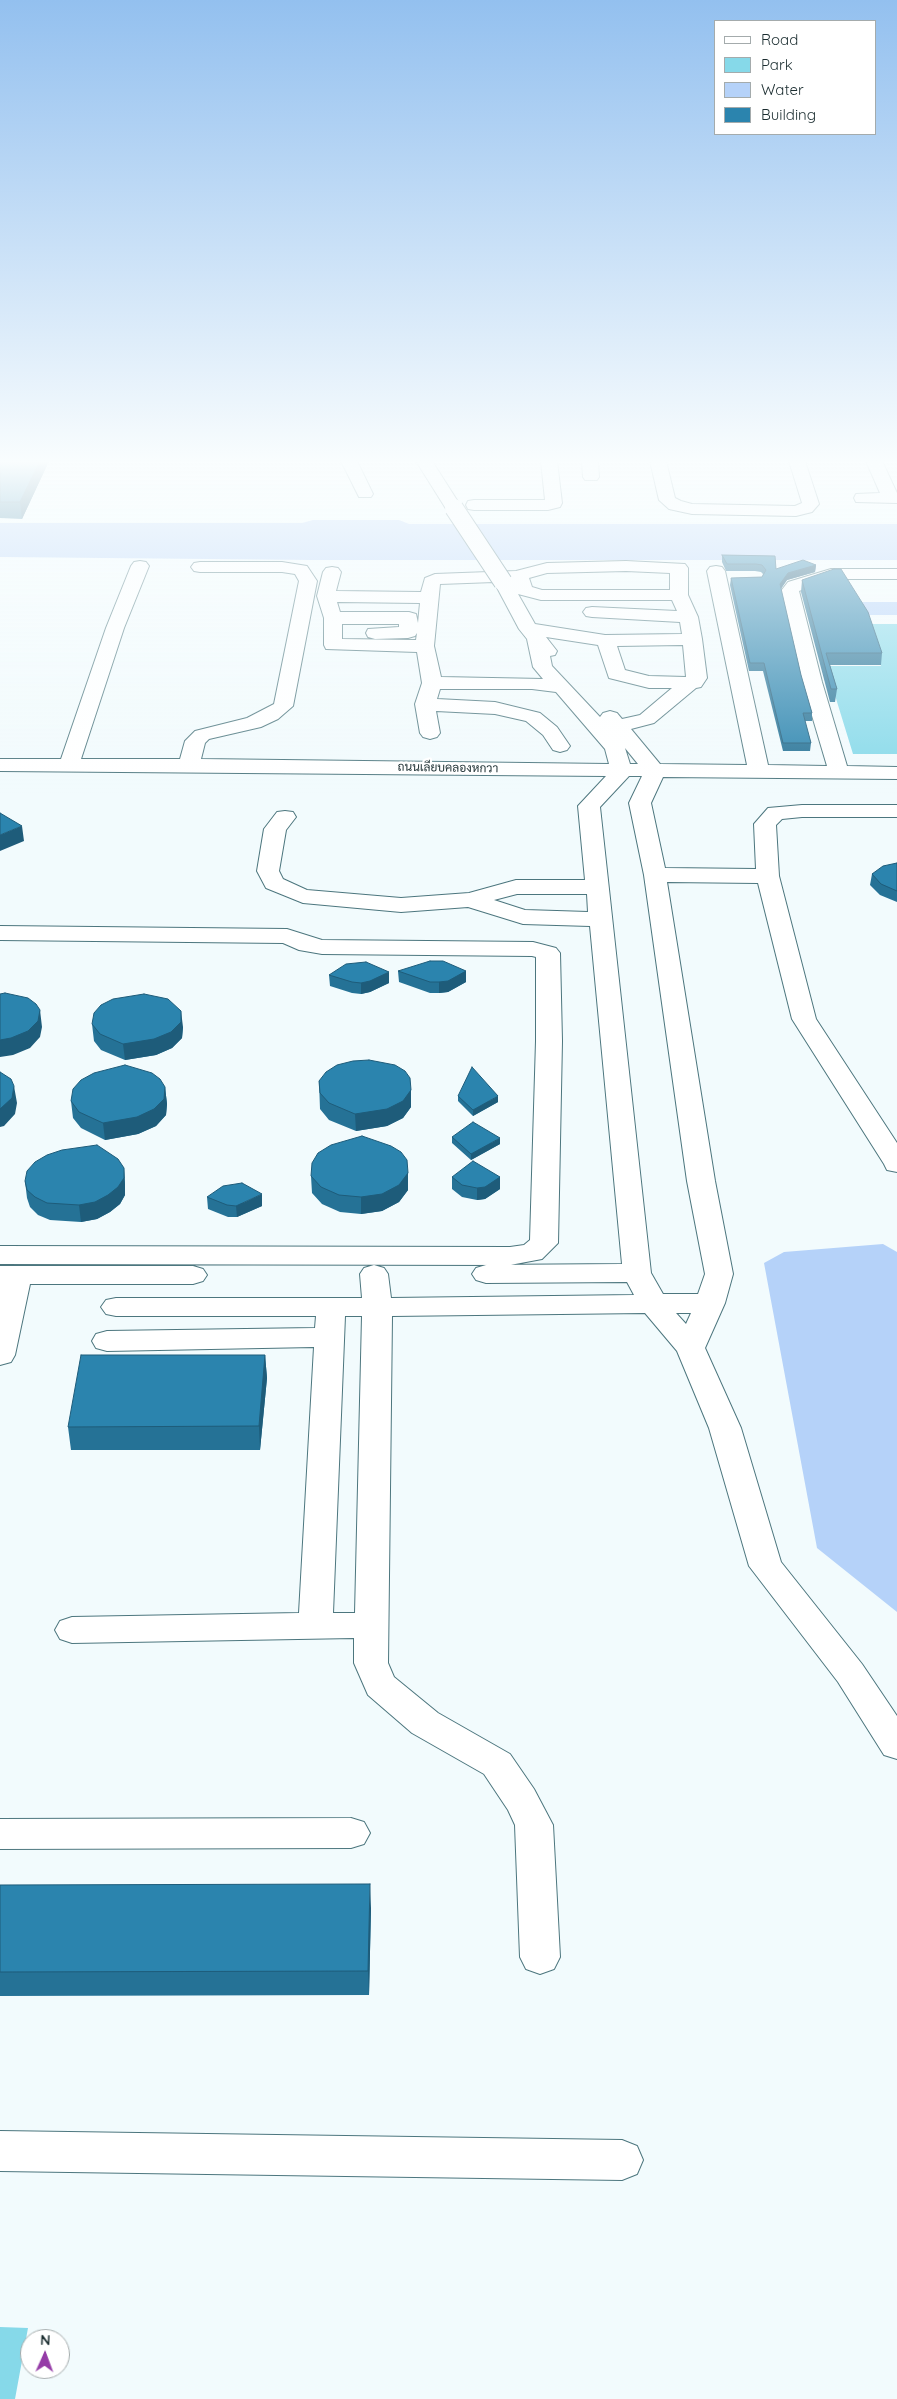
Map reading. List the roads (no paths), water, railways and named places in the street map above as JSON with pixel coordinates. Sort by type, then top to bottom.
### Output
[{"type":"street","points":[[69,765],[114,628],[137,573]]},
{"type":"street","points":[[189,764],[195,741],[202,735],[254,723],[271,715],[283,706],[308,581],[303,573]]},
{"type":"street","points":[[332,573],[326,596],[332,625],[333,645],[425,646]]},
{"type":"street","points":[[506,573],[524,590],[530,593],[573,604],[689,617]]},
{"type":"street","points":[[430,733],[425,704],[431,675],[425,646],[431,582],[435,579],[511,579],[525,573]]},
{"type":"street","points":[[608,726],[647,719],[694,683],[697,678],[694,639],[689,617],[679,595],[678,573]]},
{"type":"street","points":[[839,773],[812,682],[790,591],[794,586],[831,574],[897,574]]},
{"type":"street","points":[[723,576],[759,772]]},
{"type":"street","points":[[511,579],[532,634],[558,678],[654,771],[640,803],[655,875],[701,1181],[719,1274],[710,1303],[690,1348]]},
{"type":"street","points":[[545,610],[573,604],[679,595]]},
{"type":"street","points":[[326,596],[431,598]]},
{"type":"street","points":[[532,634],[604,641],[694,639]]},
{"type":"street","points":[[532,634],[558,678]]},
{"type":"street","points":[[604,641],[615,664],[616,674],[649,682],[694,683]]},
{"type":"street","points":[[527,680],[535,673],[558,678]]},
{"type":"street","points":[[431,675],[527,680],[558,678]]},
{"type":"street","points":[[425,704],[495,708],[532,717],[550,731],[560,746]]},
{"type":"street","points":[[608,726],[622,771],[589,806],[637,1273],[654,1305],[690,1348],[725,1428],[766,1566],[850,1673],[897,1745]]},
{"type":"street","name":"ถนนเลียบคลองหกวา","points":[[0,766],[189,764],[897,773]]},
{"type":"street","points":[[897,811],[802,811],[776,813],[765,824],[768,876],[804,1019],[897,1164]]},
{"type":"street","points":[[285,817],[275,829],[268,871],[274,883],[303,896],[400,905],[470,900],[516,887],[598,887]]},
{"type":"street","points":[[655,875],[768,876]]},
{"type":"street","points":[[470,900],[523,917],[601,919]]},
{"type":"street","points":[[0,933],[287,936],[307,945],[322,946],[533,949],[548,953],[549,1012],[544,1243],[532,1253],[510,1256],[6,1269]]},
{"type":"street","points":[[6,1269],[374,1274],[637,1273]]},
{"type":"street","points":[[0,1355],[6,1269]]},
{"type":"street","points":[[374,1274],[377,1307],[371,1663],[380,1686],[424,1722],[497,1764],[526,1808],[534,1825],[540,1957]]},
{"type":"street","points":[[108,1341],[331,1322],[377,1307],[710,1303]]},
{"type":"street","points":[[116,1307],[331,1322]]},
{"type":"street","points":[[315,1626],[331,1322]]},
{"type":"street","points":[[72,1630],[372,1625]]},
{"type":"street","points":[[0,1834],[351,1833]]},
{"type":"street","points":[[0,2151],[622,2160]]},
{"type":"water","points":[[862,602],[897,602],[897,615],[866,615]]},
{"type":"water","points":[[883,1244],[897,1252],[897,1612],[817,1548],[764,1263],[784,1252]]}]
